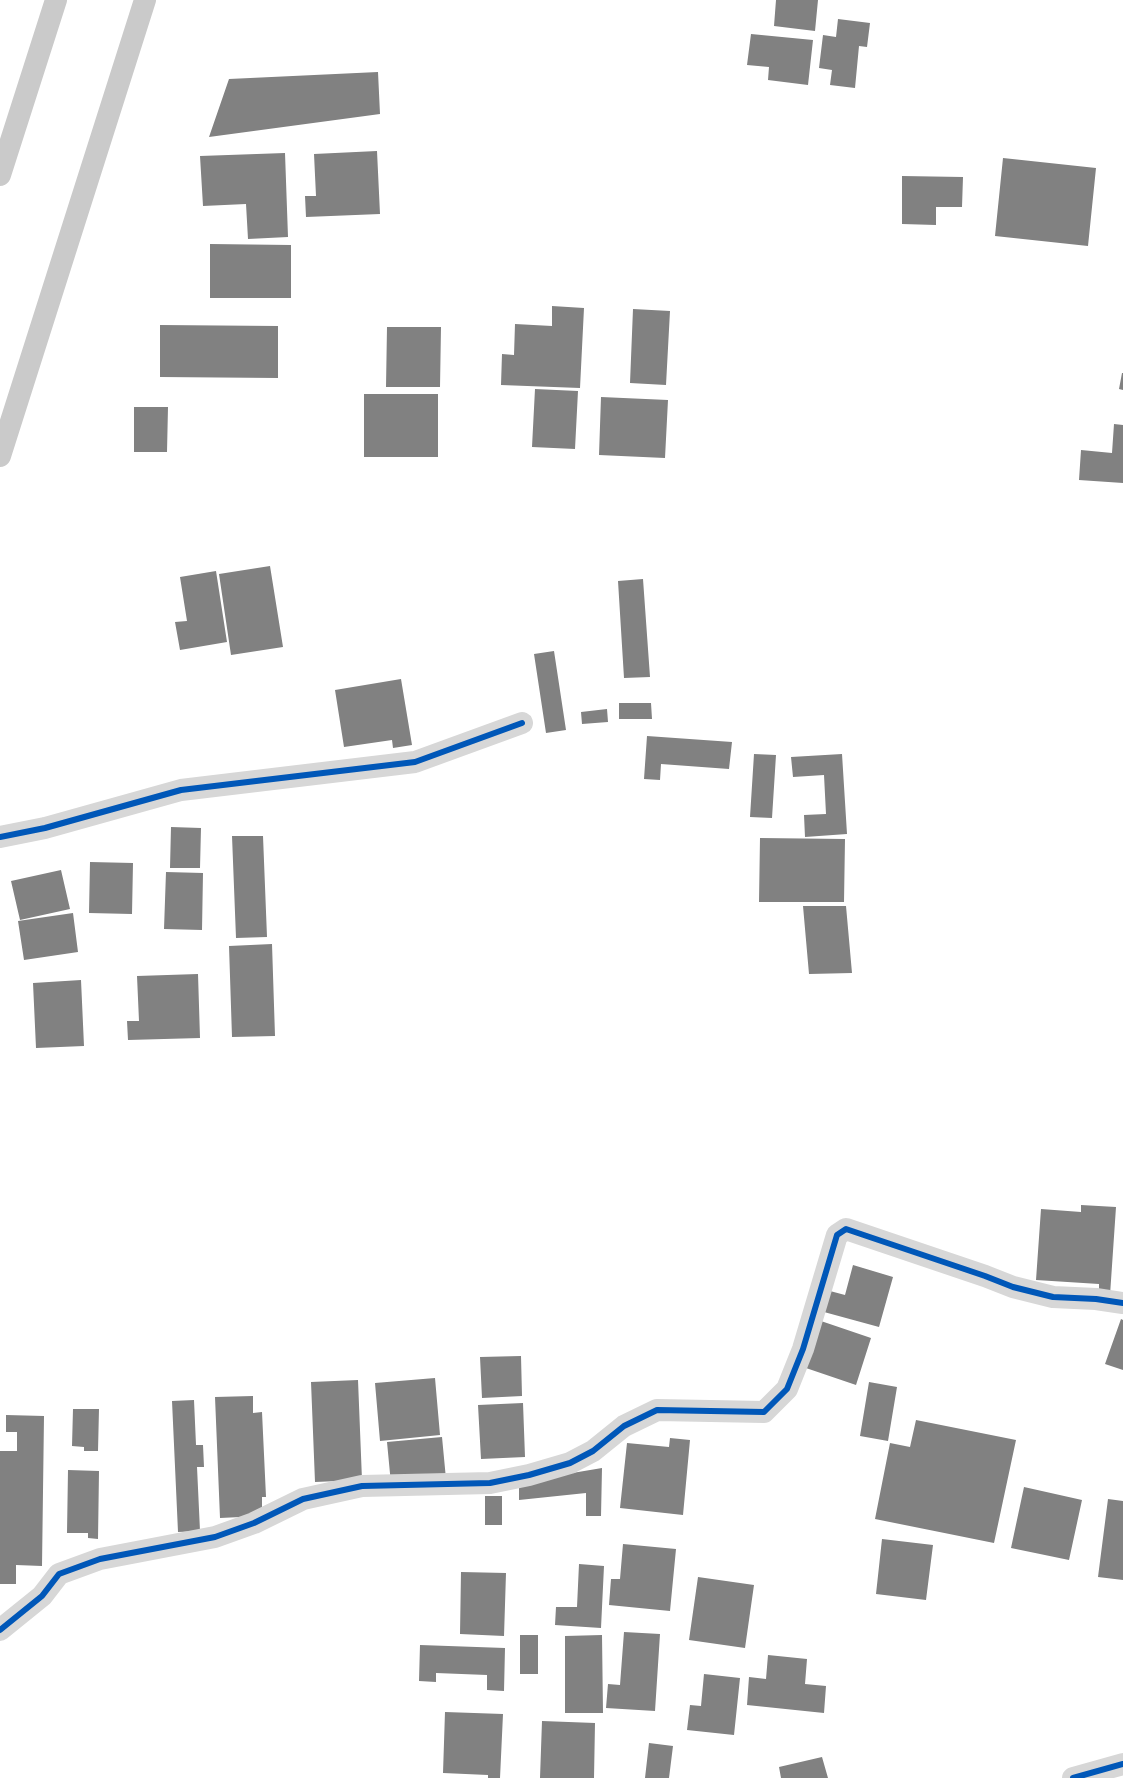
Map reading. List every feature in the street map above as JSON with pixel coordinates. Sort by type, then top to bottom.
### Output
[{"type":"main road","points":[[0,175],[5,145],[56,0]]},
{"type":"main road","points":[[0,456],[145,0]]},
{"type":"street","points":[[0,837],[45,828],[181,790],[415,762],[522,723]]},
{"type":"street","points":[[0,1630],[42,1596],[59,1574],[100,1559],[215,1537],[254,1523],[303,1499],[362,1486],[490,1484],[529,1475],[570,1463],[593,1451],[624,1426],[657,1410],[764,1412],[787,1389],[803,1348],[837,1235],[846,1229],[985,1276],[1012,1287],[1053,1297],[1096,1299],[1123,1303]]},
{"type":"street","points":[[1073,1778],[1123,1764]]},
{"type":"building","points":[[776,0],[818,0],[815,31],[774,26]]},
{"type":"building","points":[[838,19],[870,23],[867,47],[859,46],[855,88],[830,85],[832,70],[819,68],[823,35],[836,37]]},
{"type":"building","points":[[751,34],[813,40],[808,85],[768,80],[769,67],[747,65]]},
{"type":"building","points":[[378,72],[380,114],[209,137],[229,79]]},
{"type":"building","points":[[377,151],[380,214],[306,217],[305,196],[316,196],[314,154]]},
{"type":"building","points":[[285,153],[288,237],[248,239],[246,204],[203,206],[200,156]]},
{"type":"building","points":[[1003,158],[1096,168],[1088,246],[995,236]]},
{"type":"building","points":[[902,176],[963,177],[962,207],[936,207],[936,225],[902,224]]},
{"type":"building","points":[[210,244],[291,245],[291,298],[210,298]]},
{"type":"building","points":[[552,306],[584,308],[580,388],[501,385],[502,354],[514,355],[515,324],[552,326]]},
{"type":"building","points":[[633,309],[670,311],[666,385],[630,383]]},
{"type":"building","points":[[160,325],[278,326],[278,378],[160,377]]},
{"type":"building","points":[[387,327],[441,327],[440,387],[386,387]]},
{"type":"building","points":[[1123,373],[1123,390],[1119,389]]},
{"type":"building","points":[[535,389],[578,391],[575,449],[532,447]]},
{"type":"building","points":[[364,394],[438,394],[438,457],[364,457]]},
{"type":"building","points":[[601,397],[668,400],[665,458],[599,455]]},
{"type":"building","points":[[134,407],[168,407],[167,452],[134,452]]},
{"type":"building","points":[[1114,424],[1123,425],[1123,483],[1079,480],[1081,450],[1112,453]]},
{"type":"building","points":[[270,566],[283,647],[231,655],[219,574]]},
{"type":"building","points":[[216,571],[227,642],[180,650],[175,622],[187,621],[180,577]]},
{"type":"building","points":[[643,579],[650,677],[624,678],[618,581]]},
{"type":"building","points":[[554,651],[566,730],[546,733],[534,654]]},
{"type":"building","points":[[401,679],[412,745],[393,748],[392,740],[344,747],[335,690]]},
{"type":"building","points":[[619,703],[651,703],[652,719],[619,719]]},
{"type":"building","points":[[607,709],[608,722],[582,724],[581,712]]},
{"type":"building","points":[[647,736],[732,742],[729,769],[661,764],[660,780],[644,779]]},
{"type":"building","points":[[754,754],[776,755],[772,818],[750,817]]},
{"type":"building","points":[[842,754],[847,834],[805,837],[804,815],[826,814],[824,775],[793,777],[791,757]]},
{"type":"building","points":[[171,827],[201,828],[200,868],[170,868]]},
{"type":"building","points":[[232,836],[263,836],[267,937],[236,938]]},
{"type":"building","points":[[760,838],[845,839],[844,902],[759,902]]},
{"type":"building","points":[[90,862],[133,863],[132,914],[89,913]]},
{"type":"building","points":[[61,870],[70,909],[20,920],[11,881]]},
{"type":"building","points":[[166,872],[203,873],[202,930],[164,929]]},
{"type":"building","points":[[803,906],[846,906],[852,973],[809,974]]},
{"type":"building","points":[[73,913],[78,952],[24,960],[18,921]]},
{"type":"building","points":[[272,944],[275,1036],[232,1037],[229,946]]},
{"type":"building","points":[[198,974],[200,1038],[128,1040],[127,1021],[139,1021],[137,976]]},
{"type":"building","points":[[81,980],[84,1046],[36,1048],[33,983]]},
{"type":"building","points":[[1081,1205],[1116,1207],[1110,1295],[1099,1293],[1099,1284],[1036,1280],[1041,1209],[1081,1212]]},
{"type":"building","points":[[853,1265],[893,1277],[879,1327],[824,1312],[830,1291],[845,1295]]},
{"type":"building","points":[[1121,1319],[1123,1320],[1123,1370],[1105,1364]]},
{"type":"building","points":[[818,1320],[871,1338],[856,1385],[803,1367]]},
{"type":"building","points":[[521,1356],[522,1396],[482,1398],[480,1357]]},
{"type":"building","points":[[435,1378],[440,1435],[380,1441],[375,1383]]},
{"type":"building","points":[[358,1380],[362,1480],[315,1482],[311,1382]]},
{"type":"building","points":[[869,1382],[897,1387],[888,1441],[860,1436]]},
{"type":"building","points":[[253,1396],[253,1413],[262,1412],[266,1497],[262,1497],[262,1516],[220,1518],[215,1397]]},
{"type":"building","points":[[194,1400],[196,1445],[203,1445],[204,1467],[197,1467],[200,1531],[178,1532],[172,1401]]},
{"type":"building","points":[[523,1403],[525,1457],[481,1459],[478,1405]]},
{"type":"building","points":[[73,1409],[99,1409],[98,1451],[84,1451],[84,1447],[72,1446]]},
{"type":"building","points":[[6,1415],[44,1416],[42,1566],[16,1565],[16,1584],[0,1584],[0,1451],[17,1451],[17,1432],[6,1432]]},
{"type":"building","points":[[916,1420],[1016,1440],[994,1543],[875,1519],[890,1443],[910,1447]]},
{"type":"building","points":[[442,1437],[446,1479],[391,1484],[387,1442]]},
{"type":"building","points":[[670,1438],[690,1440],[683,1515],[620,1508],[627,1443],[669,1447]]},
{"type":"building","points":[[602,1468],[601,1516],[586,1516],[586,1493],[519,1500],[519,1482]]},
{"type":"building","points":[[68,1470],[99,1471],[98,1539],[88,1538],[88,1533],[67,1533]]},
{"type":"building","points":[[1024,1487],[1082,1500],[1069,1560],[1011,1548]]},
{"type":"building","points":[[485,1496],[502,1496],[502,1525],[485,1525]]},
{"type":"building","points":[[1108,1499],[1123,1501],[1123,1580],[1098,1577]]},
{"type":"building","points":[[882,1539],[933,1545],[926,1600],[876,1594]]},
{"type":"building","points":[[623,1544],[676,1549],[670,1611],[609,1605],[611,1579],[620,1579]]},
{"type":"building","points":[[579,1564],[604,1566],[601,1628],[555,1625],[556,1607],[577,1607]]},
{"type":"building","points":[[461,1572],[506,1573],[504,1636],[460,1634]]},
{"type":"building","points":[[698,1577],[754,1585],[745,1648],[689,1640]]},
{"type":"building","points":[[624,1632],[660,1634],[655,1711],[606,1708],[608,1684],[620,1685]]},
{"type":"building","points":[[520,1635],[538,1635],[538,1674],[520,1674]]},
{"type":"building","points":[[602,1635],[603,1713],[565,1713],[565,1636]]},
{"type":"building","points":[[420,1645],[505,1648],[504,1691],[487,1690],[487,1675],[436,1673],[436,1682],[419,1681]]},
{"type":"building","points":[[768,1655],[807,1659],[805,1684],[826,1686],[824,1713],[747,1705],[749,1677],[766,1679]]},
{"type":"building","points":[[704,1674],[740,1678],[734,1735],[687,1730],[690,1705],[701,1706]]},
{"type":"building","points":[[445,1712],[503,1714],[500,1778],[488,1778],[488,1775],[443,1773]]},
{"type":"building","points":[[542,1721],[595,1723],[594,1778],[540,1778]]},
{"type":"building","points":[[649,1743],[673,1746],[669,1778],[645,1778]]},
{"type":"building","points":[[822,1757],[828,1778],[781,1778],[779,1767]]},
{"type":"cycle path","points":[[0,837],[45,828],[181,790],[415,762],[522,723]]},
{"type":"cycle path","points":[[0,1630],[42,1596],[59,1574],[100,1559],[215,1537],[254,1523],[303,1499],[362,1486],[490,1483],[529,1475],[570,1463],[593,1451],[624,1426],[657,1410],[764,1412],[787,1389],[803,1349],[837,1235],[846,1229],[985,1276],[1013,1287],[1053,1297],[1096,1299],[1123,1303]]},
{"type":"cycle path","points":[[1073,1778],[1123,1764]]}]
